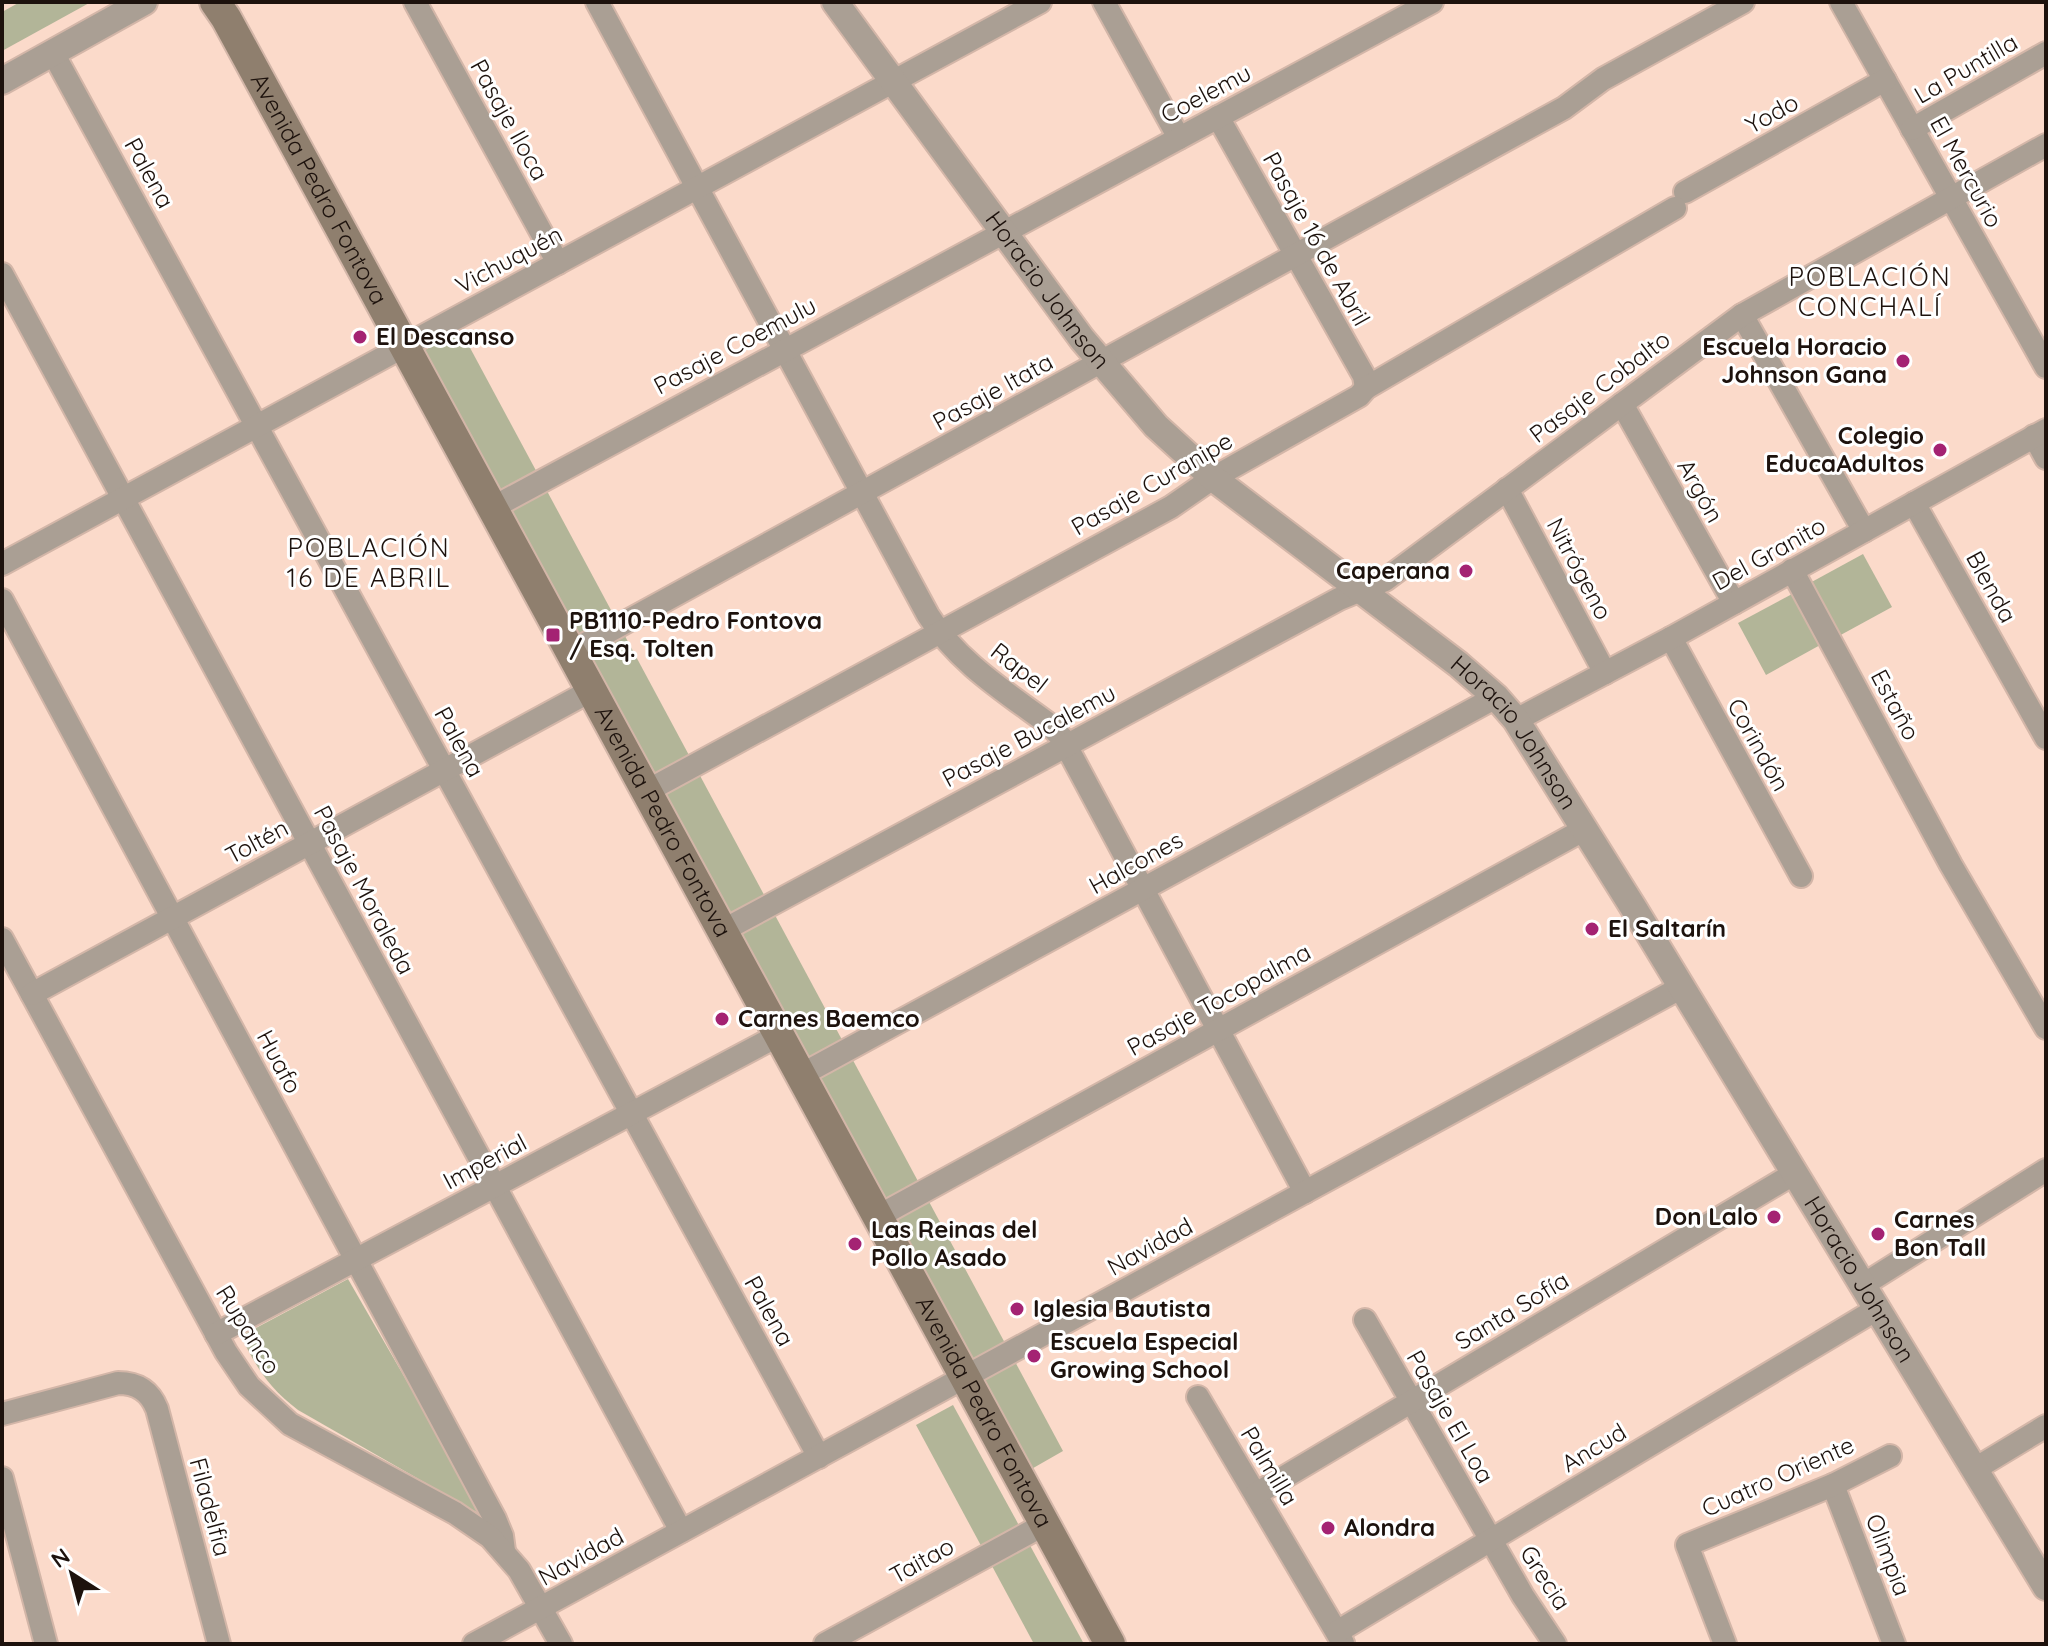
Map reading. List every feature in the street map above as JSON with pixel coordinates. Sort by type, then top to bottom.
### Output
[{"type":"main road","name":"Avenida Pedro Fontova","points":[[215,2],[1110,1644]]},
{"type":"street","points":[[2,81],[144,2]]},
{"type":"street","name":"Pasaje Iloca","points":[[415,2],[558,263]]},
{"type":"street","name":"Rapel","points":[[597,2],[939,633],[960,655],[1050,725],[1066,746],[1305,1192]]},
{"type":"street","name":"Horacio Johnson","points":[[835,2],[1100,363],[1156,426],[1213,478],[1458,664],[1496,697],[1516,720],[2046,1587]]},
{"type":"street","points":[[1104,2],[1179,138]]},
{"type":"street","name":"Coelemu","points":[[1003,231],[1432,2]]},
{"type":"street","name":"Pasaje Itata","points":[[571,652],[1564,108],[1603,79],[1743,2]]},
{"type":"street","name":"Vichuquén","points":[[2,564],[894,82],[1032,4]]},
{"type":"street","name":"El Mercurio","points":[[1848,4],[1885,80],[2046,367]]},
{"type":"street","name":"Palena","points":[[53,53],[819,1457]]},
{"type":"street","name":"La Puntilla","points":[[1912,129],[2046,53]]},
{"type":"street","name":"Yodo","points":[[1680,200],[1885,80]]},
{"type":"street","name":"Pasaje 16 de Abril","points":[[1218,117],[1364,376],[1366,388]]},
{"type":"street","name":"Pasaje Cobalto","points":[[1362,591],[1385,580],[1742,315],[2046,145]]},
{"type":"street","name":"Pasaje Curanipe","points":[[647,791],[1171,507],[1213,478],[1359,396],[1366,388],[1680,200]]},
{"type":"street","name":"Pasaje Coemulu","points":[[492,508],[1003,231]]},
{"type":"street","name":"Pasaje Moraleda","points":[[2,274],[681,1531]]},
{"type":"street","points":[[1742,315],[1864,531]]},
{"type":"street","name":"Argón","points":[[1622,404],[1734,603]]},
{"type":"street","points":[[2040,433],[2046,458]]},
{"type":"street","name":"Del Granito","points":[[1516,720],[1671,638],[2040,433]]},
{"type":"street","name":"Nitrógeno","points":[[1507,489],[1605,673]]},
{"type":"street","name":"Blenda","points":[[1914,503],[2046,738]]},
{"type":"street","name":"Estaño","points":[[1792,570],[1951,865],[2046,1028]]},
{"type":"street","name":"Pasaje Bucalemu","points":[[722,931],[1339,599],[1362,591]]},
{"type":"street","name":"Huafo","points":[[2,600],[495,1519],[504,1551]]},
{"type":"street","name":"Corindón","points":[[1671,638],[1801,876]]},
{"type":"street","name":"Toltén","points":[[32,994],[592,690]]},
{"type":"street","name":"Halcones","points":[[801,1075],[1496,697]]},
{"type":"street","name":"Pasaje Tocopalma","points":[[877,1217],[1585,829]]},
{"type":"street","name":"Rupanco","points":[[2,939],[216,1334],[249,1386],[290,1424],[455,1513],[490,1537],[519,1570],[561,1644]]},
{"type":"street","name":"Navidad","points":[[474,1644],[1682,987]]},
{"type":"street","name":"Imperial","points":[[216,1334],[779,1035]]},
{"type":"street","points":[[1863,1285],[2046,1170]]},
{"type":"street","name":"Santa Sofía","points":[[1256,1494],[1795,1173]]},
{"type":"street","name":"Ancud","points":[[1340,1638],[1490,1540],[1877,1309]]},
{"type":"street","name":"Pasaje El Loa","points":[[1365,1320],[1490,1540]]},
{"type":"street","name":"Filadelfia","points":[[2,1414],[118,1383],[141,1387],[148,1393],[157,1409],[219,1644]]},
{"type":"street","name":"Palmilla","points":[[1198,1397],[1340,1638]]},
{"type":"street","points":[[1975,1469],[2046,1426]]},
{"type":"street","name":"Cuatro Oriente","points":[[1725,1644],[1687,1545],[1833,1485],[1890,1456]]},
{"type":"street","points":[[2,1478],[46,1644]]},
{"type":"street","name":"Olimpia","points":[[1833,1485],[1894,1644]]},
{"type":"street","name":"Taitao","points":[[825,1644],[1045,1524]]},
{"type":"street","name":"Grecia","points":[[1490,1540],[1555,1644]]},
{"type":"green space","points":[[20,2],[91,2],[2,51],[2,12]]},
{"type":"green space","points":[[461,331],[1063,1451],[1028,1471],[421,352]]},
{"type":"green space","points":[[1863,554],[1892,607],[1837,637],[1808,584]]},
{"type":"green space","points":[[1794,593],[1822,644],[1766,675],[1738,623]]},
{"type":"green space","points":[[348,1279],[485,1517],[298,1410],[271,1386],[253,1358],[241,1336]]},
{"type":"green space","points":[[953,1405],[1084,1644],[1034,1644],[916,1425]]},
{"type":"place","name":"El Descanso","points":[[360,337]]},
{"type":"place","name":"Escuela Horacio Johnson Gana","points":[[1903,361]]},
{"type":"place","name":"Colegio EducaAdultos","points":[[1940,450]]},
{"type":"place","name":"Caperana","points":[[1466,571]]},
{"type":"place","name":"PB1110-Pedro Fontova / Esq. Tolten","points":[[553,635]]},
{"type":"place","name":"El Saltarín","points":[[1592,929]]},
{"type":"place","name":"Carnes Baemco","points":[[722,1019]]},
{"type":"place","name":"Don Lalo","points":[[1774,1217]]},
{"type":"place","name":"Carnes Bon Tall","points":[[1878,1234]]},
{"type":"place","name":"Las Reinas del Pollo Asado","points":[[855,1244]]},
{"type":"place","name":"Iglesia Bautista","points":[[1017,1309]]},
{"type":"place","name":"Escuela Especial Growing School","points":[[1034,1356]]},
{"type":"place","name":"Alondra","points":[[1328,1528]]},
{"type":"district","name":"POBLACIÓN CONCHALÍ","points":[[1870,292]]},
{"type":"district","name":"POBLACIÓN 16 DE ABRIL","points":[[369,563]]}]
